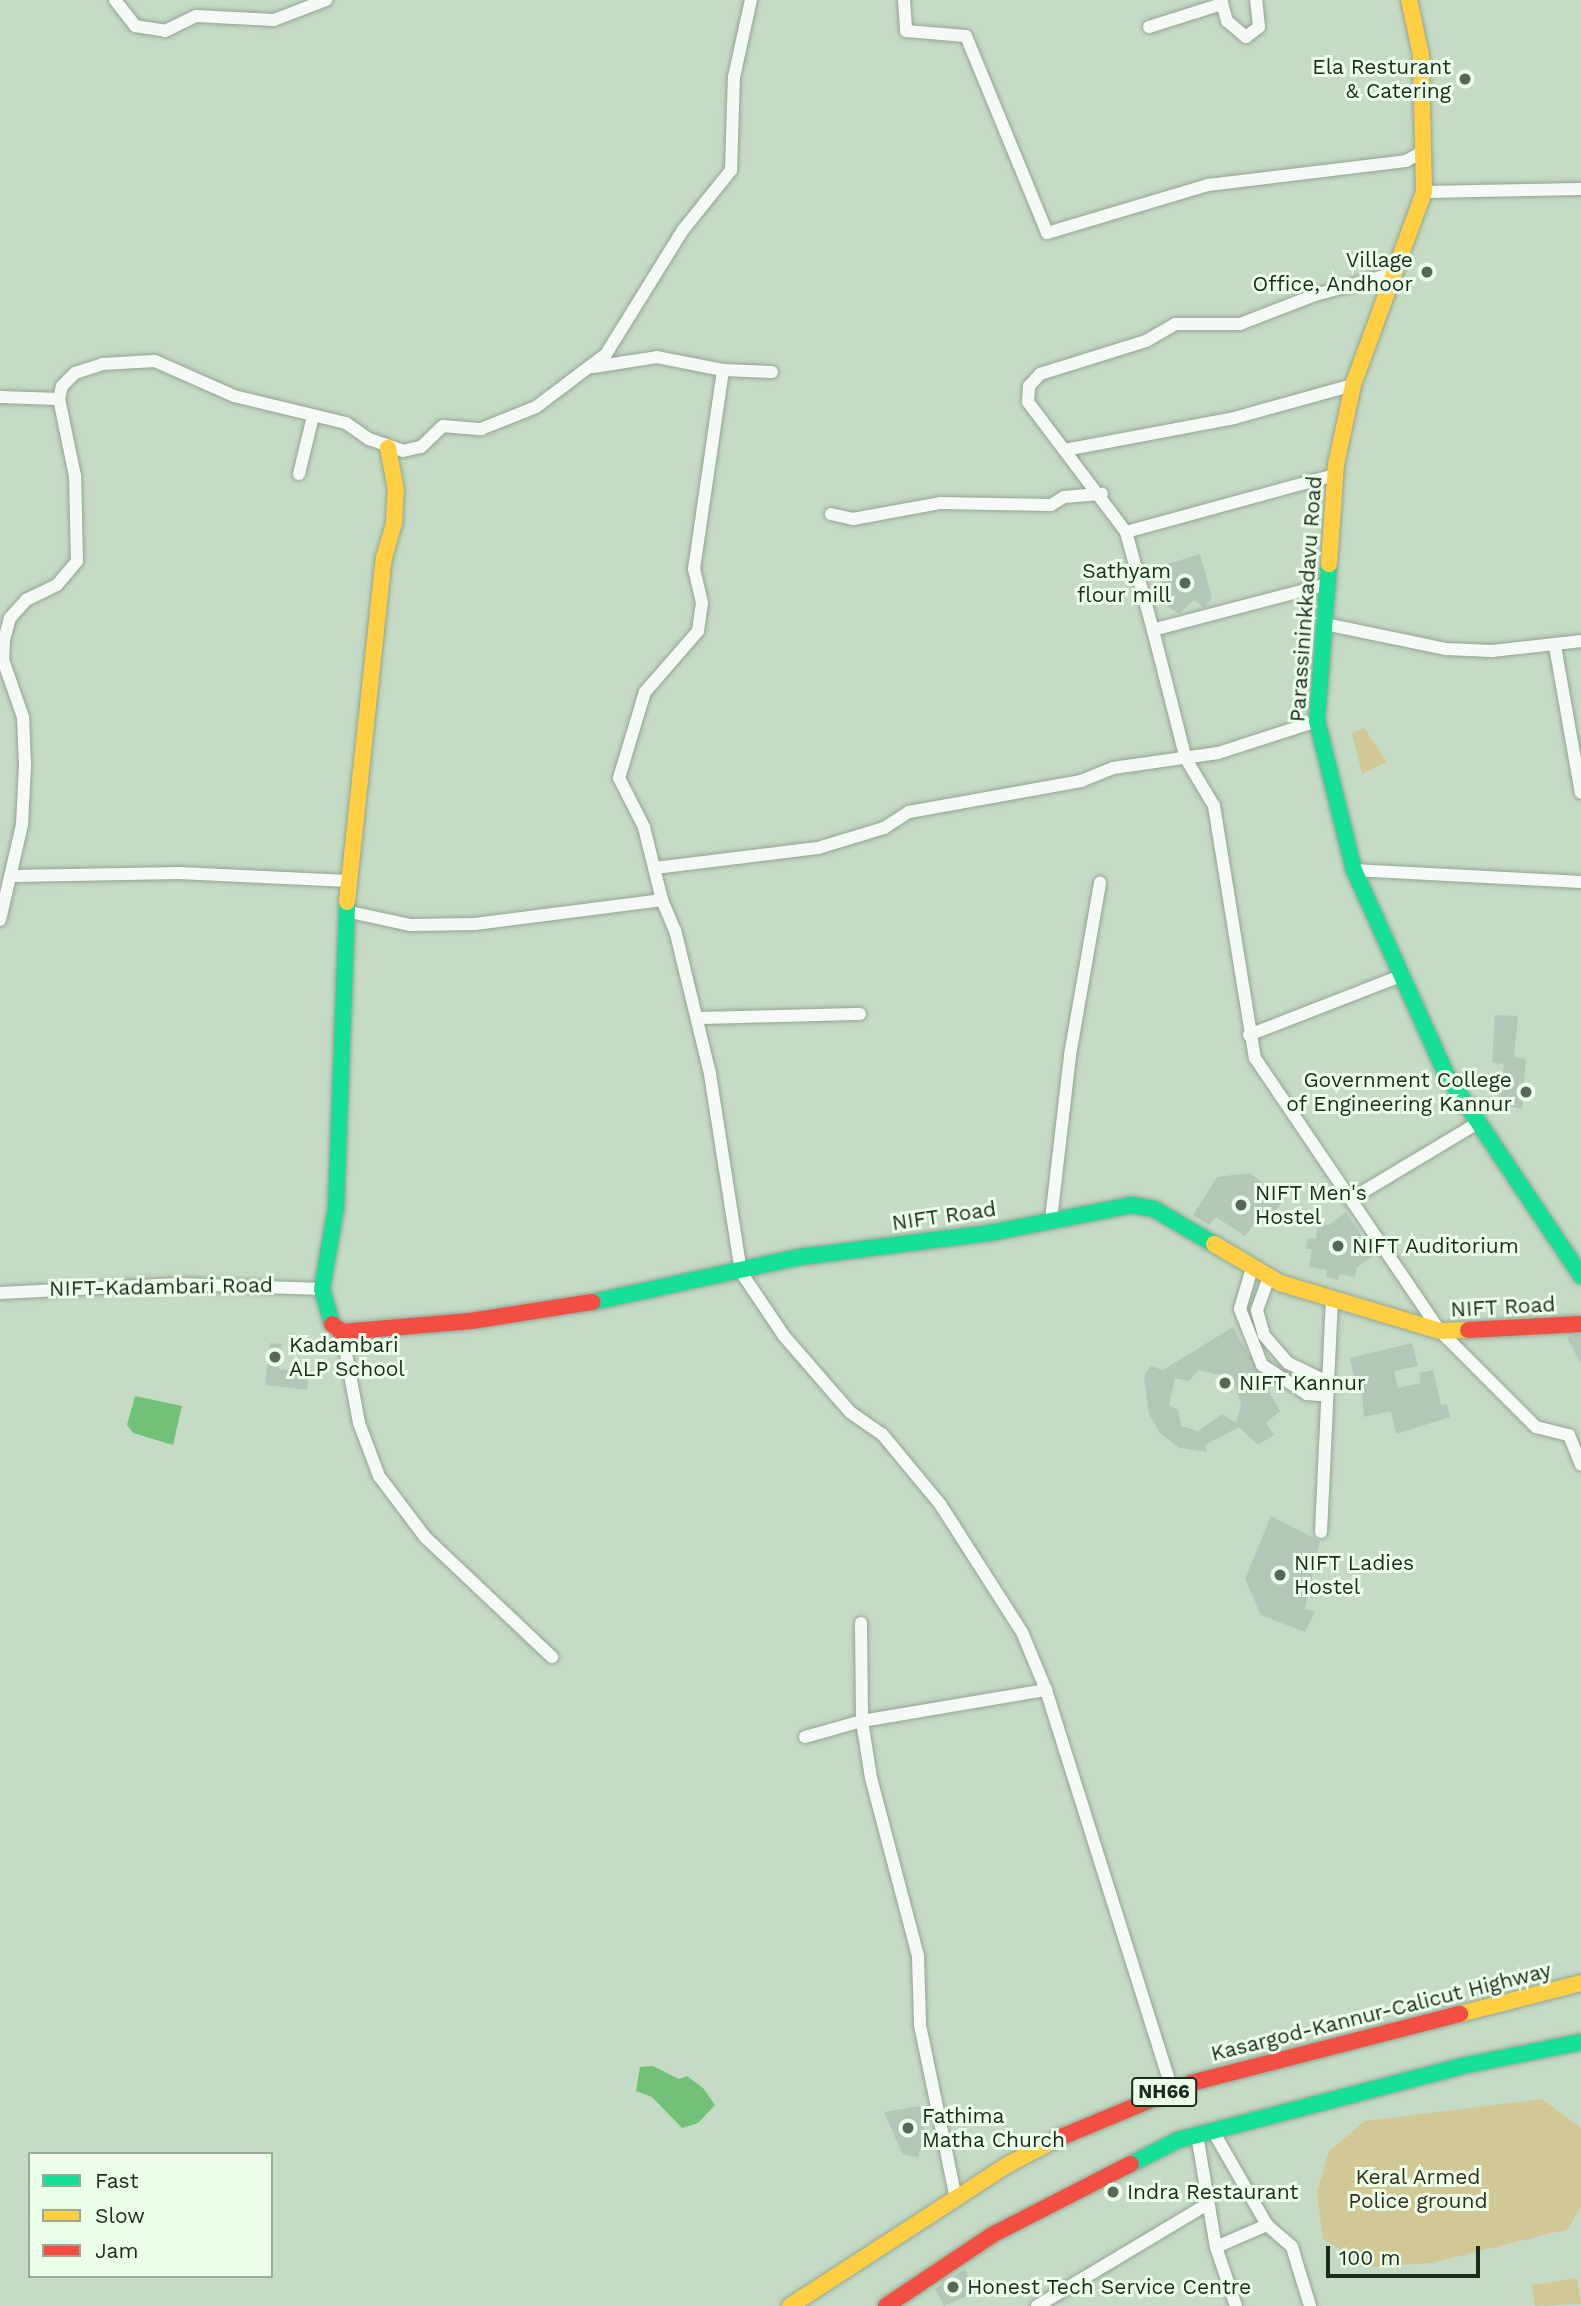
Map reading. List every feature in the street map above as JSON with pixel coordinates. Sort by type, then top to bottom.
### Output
[{"type":"main road","name":"Parassininkkadavu Road","points":[[1409,0],[1421,55],[1424,192],[1353,385],[1335,475],[1324,585],[1325,624],[1317,721],[1354,870],[1446,1074],[1476,1124],[1581,1276]]},
{"type":"main road","points":[[342,1332],[327,1319],[322,1289],[336,1207],[344,944],[351,912],[348,881],[384,558],[394,523],[396,490],[388,448]]},
{"type":"main road","name":"NIFT Road","points":[[342,1332],[471,1321],[741,1272],[800,1257],[1051,1220],[1131,1205],[1154,1209],[1269,1278],[1440,1331],[1581,1324]]},
{"type":"main road","name":"Kasargod-Kannur-Calicut Highway","points":[[790,2306],[956,2199],[1062,2136],[1172,2089],[1581,1983]]},
{"type":"main road","name":"NH66","points":[[886,2306],[1015,2222],[1118,2166],[1197,2135],[1581,2042]]},
{"type":"street","points":[[115,0],[135,26],[165,31],[196,16],[274,20],[326,0]]},
{"type":"street","points":[[0,920],[13,876],[22,825],[24,753],[23,716],[3,660],[4,640],[10,618],[26,600],[57,584],[77,561],[75,476],[59,399],[75,373],[102,364],[155,361],[234,396],[346,423],[388,448],[421,447],[443,426],[471,429],[508,422],[587,368],[620,335],[683,230],[731,170],[734,77],[751,0]]},
{"type":"street","points":[[904,0],[906,31],[965,36],[1047,233],[1208,185],[1406,161],[1422,152]]},
{"type":"street","points":[[1150,27],[1221,2],[1227,22],[1246,37],[1259,27],[1256,0]]},
{"type":"street","points":[[1424,192],[1581,189]]},
{"type":"street","points":[[1392,274],[1315,295],[1240,324],[1175,324],[1146,341],[1040,374],[1029,386],[1028,402],[1102,494],[1126,532],[1186,759],[1214,806],[1249,1035],[1255,1058],[1440,1331],[1536,1427],[1570,1435],[1581,1465]]},
{"type":"street","points":[[587,368],[657,357],[723,370],[772,372]]},
{"type":"street","points":[[723,370],[708,502],[694,569],[702,603],[698,631],[645,692],[619,778],[643,827],[662,900],[675,929],[697,1018],[726,1151],[741,1272],[783,1336],[850,1412],[883,1434],[940,1504],[1022,1632],[1046,1690],[1172,2089]]},
{"type":"street","points":[[1065,450],[1234,418],[1353,385]]},
{"type":"street","points":[[0,397],[59,399]]},
{"type":"street","points":[[299,474],[313,416]]},
{"type":"street","points":[[1126,532],[1335,475]]},
{"type":"street","points":[[831,514],[853,519],[940,503],[1051,505],[1064,497],[1102,494]]},
{"type":"street","points":[[1153,630],[1324,585]]},
{"type":"street","points":[[1325,624],[1447,649],[1555,646],[1581,641]]},
{"type":"street","points":[[1555,646],[1576,739],[1581,793]]},
{"type":"street","points":[[655,868],[818,848],[884,828],[909,811],[968,797],[1186,759],[1317,721]]},
{"type":"street","points":[[1354,870],[1581,882]]},
{"type":"street","points":[[13,876],[179,873],[348,881]]},
{"type":"street","points":[[1051,1220],[1070,1055],[1100,883]]},
{"type":"street","points":[[351,912],[410,925],[475,924],[662,900]]},
{"type":"street","points":[[1249,1035],[1403,975]]},
{"type":"street","points":[[697,1018],[860,1014]]},
{"type":"street","points":[[1351,1199],[1476,1124]]},
{"type":"street","points":[[1252,1268],[1240,1309],[1262,1365],[1307,1394],[1321,1395],[1323,1380],[1288,1363],[1264,1335],[1257,1310],[1269,1278]]},
{"type":"street","name":"NIFT-Kadambari Road","points":[[0,1293],[178,1284],[322,1289]]},
{"type":"street","points":[[1321,1532],[1332,1298]]},
{"type":"street","points":[[342,1332],[359,1423],[379,1476],[425,1537],[552,1657]]},
{"type":"street","points":[[861,1623],[862,1721],[871,1778],[918,1956],[920,2025],[956,2199]]},
{"type":"street","points":[[806,1737],[862,1721],[1046,1690]]},
{"type":"street","points":[[1213,2131],[1267,2225],[1292,2247],[1310,2306]]},
{"type":"street","points":[[1197,2135],[1206,2205],[1216,2247],[1236,2306]]},
{"type":"street","points":[[1037,2306],[1206,2205]]},
{"type":"street","points":[[1216,2247],[1267,2225]]},
{"type":"green space","points":[[1364,728],[1387,762],[1362,774],[1352,733]]},
{"type":"green space","name":"Keral Armed Police ground","points":[[1542,2099],[1581,2128],[1581,2207],[1568,2229],[1431,2263],[1370,2267],[1323,2239],[1317,2192],[1329,2151],[1365,2121]]},
{"type":"green space","points":[[1577,2278],[1581,2304],[1535,2306],[1532,2285]]},
{"type":"shaded area","points":[[135,1396],[182,1406],[173,1445],[133,1433],[127,1425]]},
{"type":"shaded area","points":[[653,2066],[679,2079],[687,2076],[703,2088],[715,2105],[698,2123],[682,2128],[652,2097],[636,2091],[640,2067]]},
{"type":"building","name":"Sathyam flour mill","points":[[1200,554],[1212,598],[1204,608],[1194,600],[1179,614],[1168,607],[1158,567]]},
{"type":"building","points":[[1495,1015],[1518,1016],[1514,1057],[1526,1059],[1522,1109],[1498,1104],[1504,1064],[1492,1063]]},
{"type":"building","name":"NIFT Men's Hostel","points":[[1250,1173],[1284,1200],[1271,1217],[1264,1210],[1245,1236],[1216,1217],[1209,1225],[1193,1215],[1217,1177]]},
{"type":"building","name":"NIFT Auditorium","points":[[1346,1212],[1375,1255],[1357,1267],[1355,1277],[1339,1274],[1338,1280],[1326,1277],[1327,1270],[1309,1267],[1312,1249],[1306,1249],[1308,1238],[1316,1239],[1318,1224],[1329,1225]]},
{"type":"building","points":[[1233,1327],[1280,1411],[1266,1423],[1274,1435],[1258,1445],[1239,1427],[1205,1445],[1207,1452],[1179,1448],[1159,1432],[1149,1414],[1144,1377],[1150,1366],[1163,1370]],"holes":[[[1198,1370],[1224,1376],[1236,1388],[1241,1405],[1236,1423],[1222,1414],[1198,1431],[1181,1426],[1178,1410],[1169,1405],[1175,1378],[1189,1381]]]},
{"type":"building","points":[[1581,1335],[1581,1364],[1567,1338]]},
{"type":"building","name":"Kadambari ALP School","points":[[270,1343],[282,1344],[279,1369],[309,1372],[307,1390],[265,1385]]},
{"type":"building","points":[[1412,1343],[1418,1366],[1394,1371],[1398,1388],[1421,1383],[1419,1373],[1433,1370],[1441,1405],[1447,1404],[1450,1417],[1396,1434],[1391,1411],[1364,1417],[1361,1380],[1355,1382],[1350,1358]]},
{"type":"building","name":"NIFT Ladies Hostel","points":[[1271,1516],[1320,1541],[1305,1609],[1315,1612],[1305,1632],[1261,1615],[1245,1579]]},
{"type":"building","name":"Fathima Matha Church","points":[[920,2106],[925,2134],[918,2157],[903,2155],[884,2112]]},
{"type":"building","name":"Honest Tech Service Centre","points":[[966,2268],[972,2294],[944,2306],[935,2289]]},
{"type":"traffic: fast","points":[[1329,564],[1317,721],[1354,870],[1446,1074],[1581,1276]]},
{"type":"traffic: fast","points":[[332,1324],[322,1289],[336,1207],[347,902]]},
{"type":"traffic: fast","points":[[593,1302],[800,1257],[990,1233],[1131,1205],[1154,1209],[1214,1244]]},
{"type":"traffic: fast","points":[[1131,2164],[1178,2140],[1462,2066],[1581,2042]]},
{"type":"traffic: slow","points":[[1329,564],[1336,465],[1353,385],[1424,192],[1421,55],[1409,0]]},
{"type":"traffic: slow","points":[[347,902],[384,558],[394,523],[396,490],[388,448]]},
{"type":"traffic: slow","points":[[1214,1244],[1280,1283],[1440,1331],[1468,1330]]},
{"type":"traffic: slow","points":[[1460,2014],[1581,1983]]},
{"type":"traffic: slow","points":[[790,2306],[1009,2164],[1059,2138]]},
{"type":"traffic: jam","points":[[332,1324],[342,1332],[471,1321],[593,1302]]},
{"type":"traffic: jam","points":[[1468,1330],[1581,1324]]},
{"type":"traffic: jam","points":[[1059,2138],[1191,2083],[1460,2014]]},
{"type":"traffic: jam","points":[[886,2306],[992,2235],[1131,2164]]},
{"type":"place","name":"Ela Resturant & Catering","points":[[1465,79]]},
{"type":"place","name":"Village Office, Andhoor","points":[[1427,272]]},
{"type":"place","name":"Sathyam flour mill","points":[[1185,583]]},
{"type":"place","name":"Government College of Engineering Kannur","points":[[1526,1092]]},
{"type":"place","name":"NIFT Men's Hostel","points":[[1241,1205]]},
{"type":"place","name":"NIFT Auditorium","points":[[1338,1246]]},
{"type":"place","name":"Kadambari ALP School","points":[[275,1357]]},
{"type":"place","name":"NIFT Kannur","points":[[1225,1383]]},
{"type":"place","name":"NIFT Ladies Hostel","points":[[1280,1575]]},
{"type":"place","name":"Fathima Matha Church","points":[[908,2128]]},
{"type":"place","name":"Indra Restaurant","points":[[1113,2192]]},
{"type":"place","name":"Honest Tech Service Centre","points":[[953,2287]]}]
